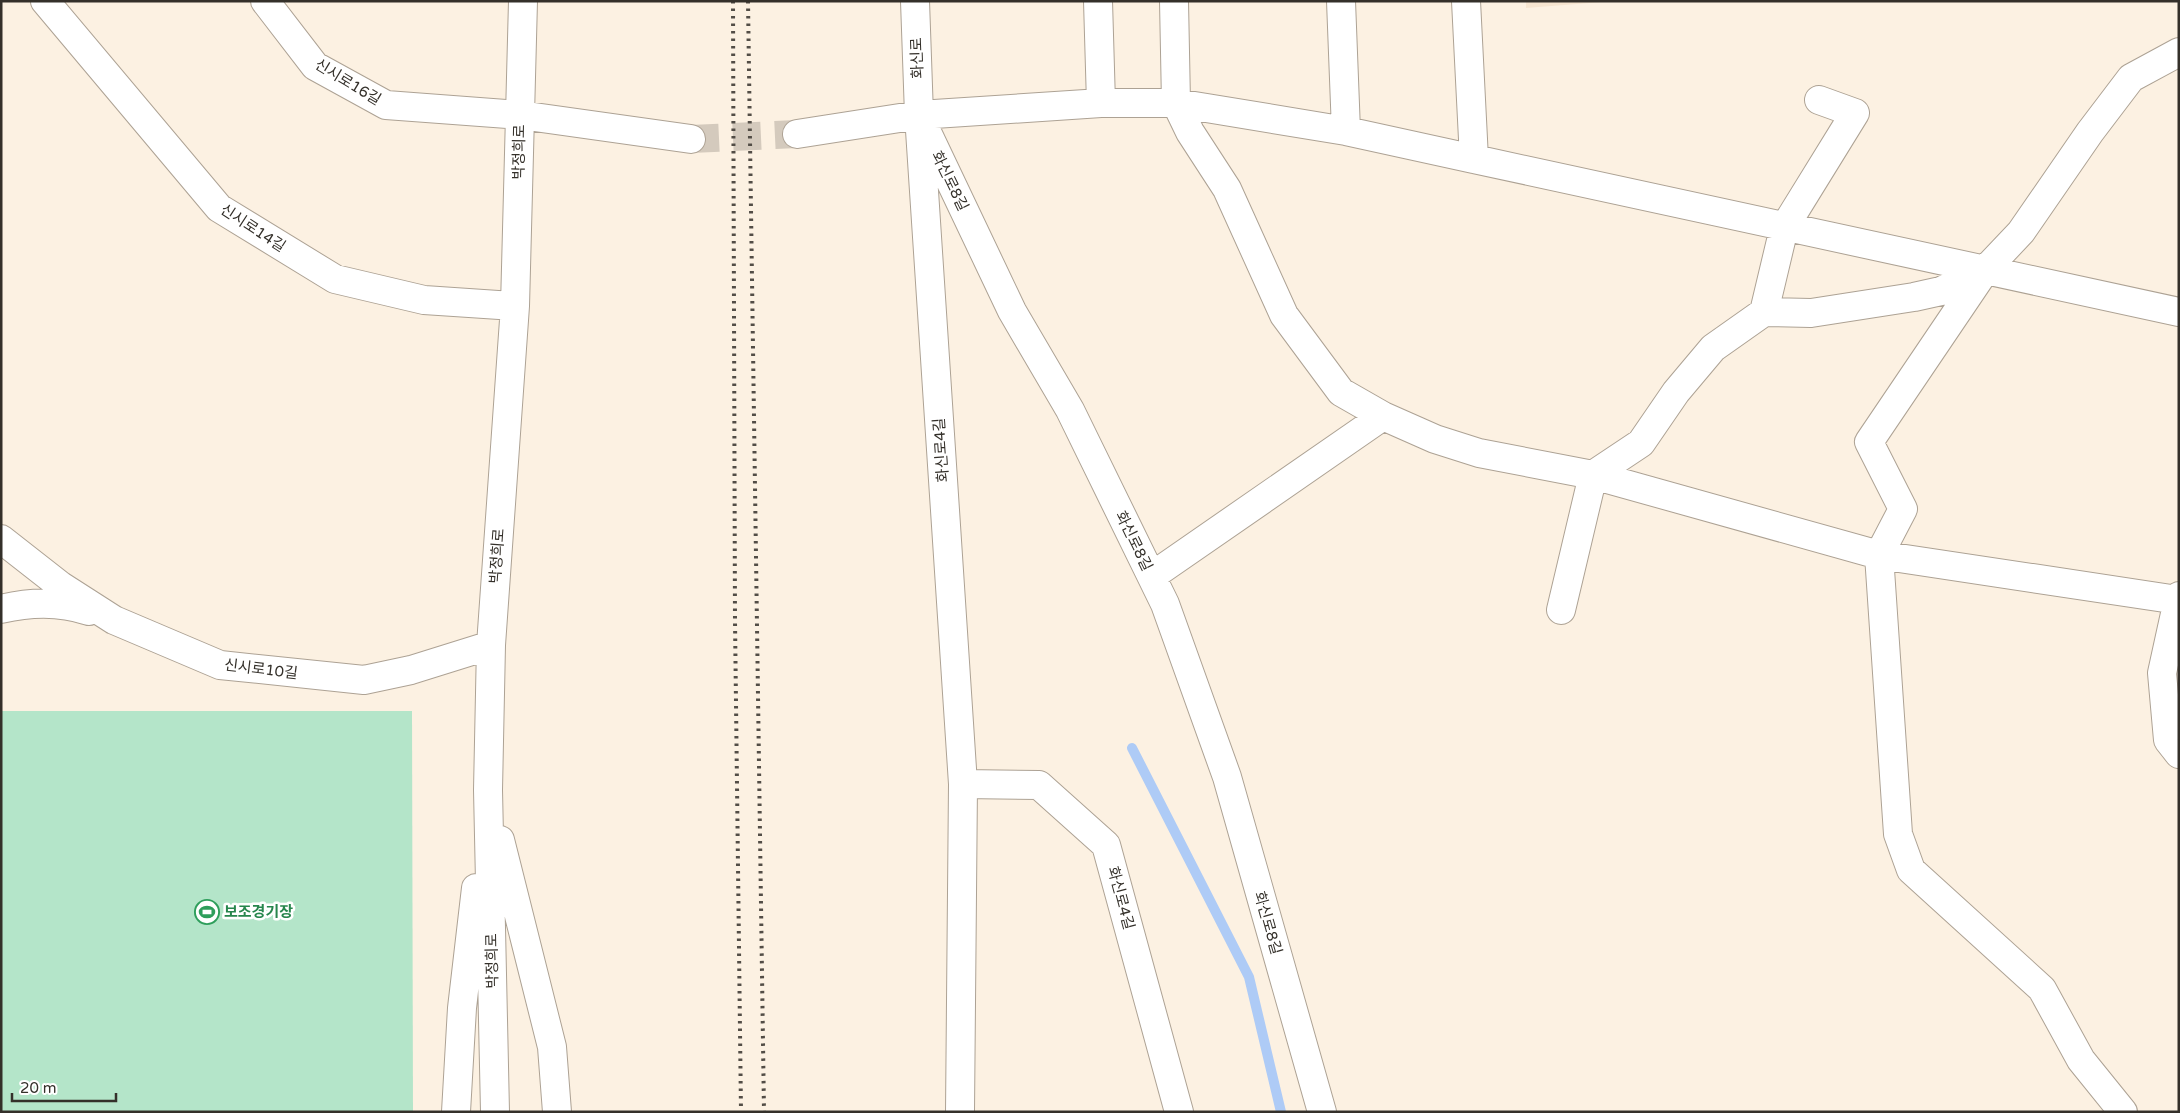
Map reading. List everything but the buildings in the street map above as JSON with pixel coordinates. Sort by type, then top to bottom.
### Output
[{"type":"street","name":"신시로14길","points":[[45,1],[220,208],[335,279],[424,300],[516,306]]},
{"type":"street","name":"신시로16길","points":[[264,1],[315,66],[386,105],[520,115]]},
{"type":"street","name":"박정희로","points":[[495,1112],[488,790],[490,645],[516,306],[523,1]]},
{"type":"street","name":"화신로","points":[[916,1],[919,115]]},
{"type":"street","points":[[1098,1],[1101,103]]},
{"type":"street","points":[[1174,1],[1176,103],[1190,132],[1226,188],[1284,315],[1341,392],[1384,416],[1435,439],[1479,453],[1593,475],[1879,555],[2178,598],[2162,673],[2168,740],[2179,754]]},
{"type":"street","points":[[1341,1],[1346,131]]},
{"type":"street","points":[[1466,1],[1474,159]]},
{"type":"street","points":[[2124,1112],[2080,1060],[2042,989],[1911,870],[1898,834],[1879,555],[1903,509],[1869,442],[1986,269],[2021,232],[2090,132],[2131,78],[2179,52]]},
{"type":"street","points":[[1764,312],[1784,228],[1855,113],[1819,100]]},
{"type":"street","points":[[797,134],[919,115],[1101,103],[1176,103],[1346,131],[1784,228],[1986,269],[2179,312]]},
{"type":"street","points":[[520,115],[691,139]]},
{"type":"street","name":"화신로8길","points":[[919,115],[1012,311],[1070,410],[1166,604],[1226,777],[1322,1112]]},
{"type":"street","name":"화신로4길","points":[[919,115],[963,784],[960,1112]]},
{"type":"street","points":[[1560,610],[1593,475],[1641,443],[1676,392],[1713,348],[1764,312],[1811,313],[1941,292],[1986,269]]},
{"type":"street","points":[[1152,576],[1384,416]]},
{"type":"street","name":"신시로10길","points":[[1,539],[61,586],[114,620],[220,666],[364,680],[411,670],[490,645]]},
{"type":"street","points":[[1,609],[29,603],[54,604],[80,608],[114,620]]},
{"type":"street","name":"화신로4길","points":[[963,784],[1039,785],[1106,845],[1179,1112]]},
{"type":"street","points":[[456,1112],[462,1008],[488,790]]},
{"type":"street","points":[[488,790],[552,1047],[557,1112]]},
{"type":"shaded area","points":[[1526,1],[1615,1],[1526,8]]},
{"type":"green space","name":"보조경기장","points":[[1,711],[412,711],[413,1112],[1,1112]]},
{"type":"waterway","points":[[1132,748],[1249,977],[1281,1112]]},
{"type":"tunnel","points":[[691,139],[797,134]]},
{"type":"railway","points":[[733,1],[735,621],[741,1112]]},
{"type":"railway","points":[[748,1],[764,1112]]},
{"type":"place","name":"보조경기장","points":[[207,912]]}]
